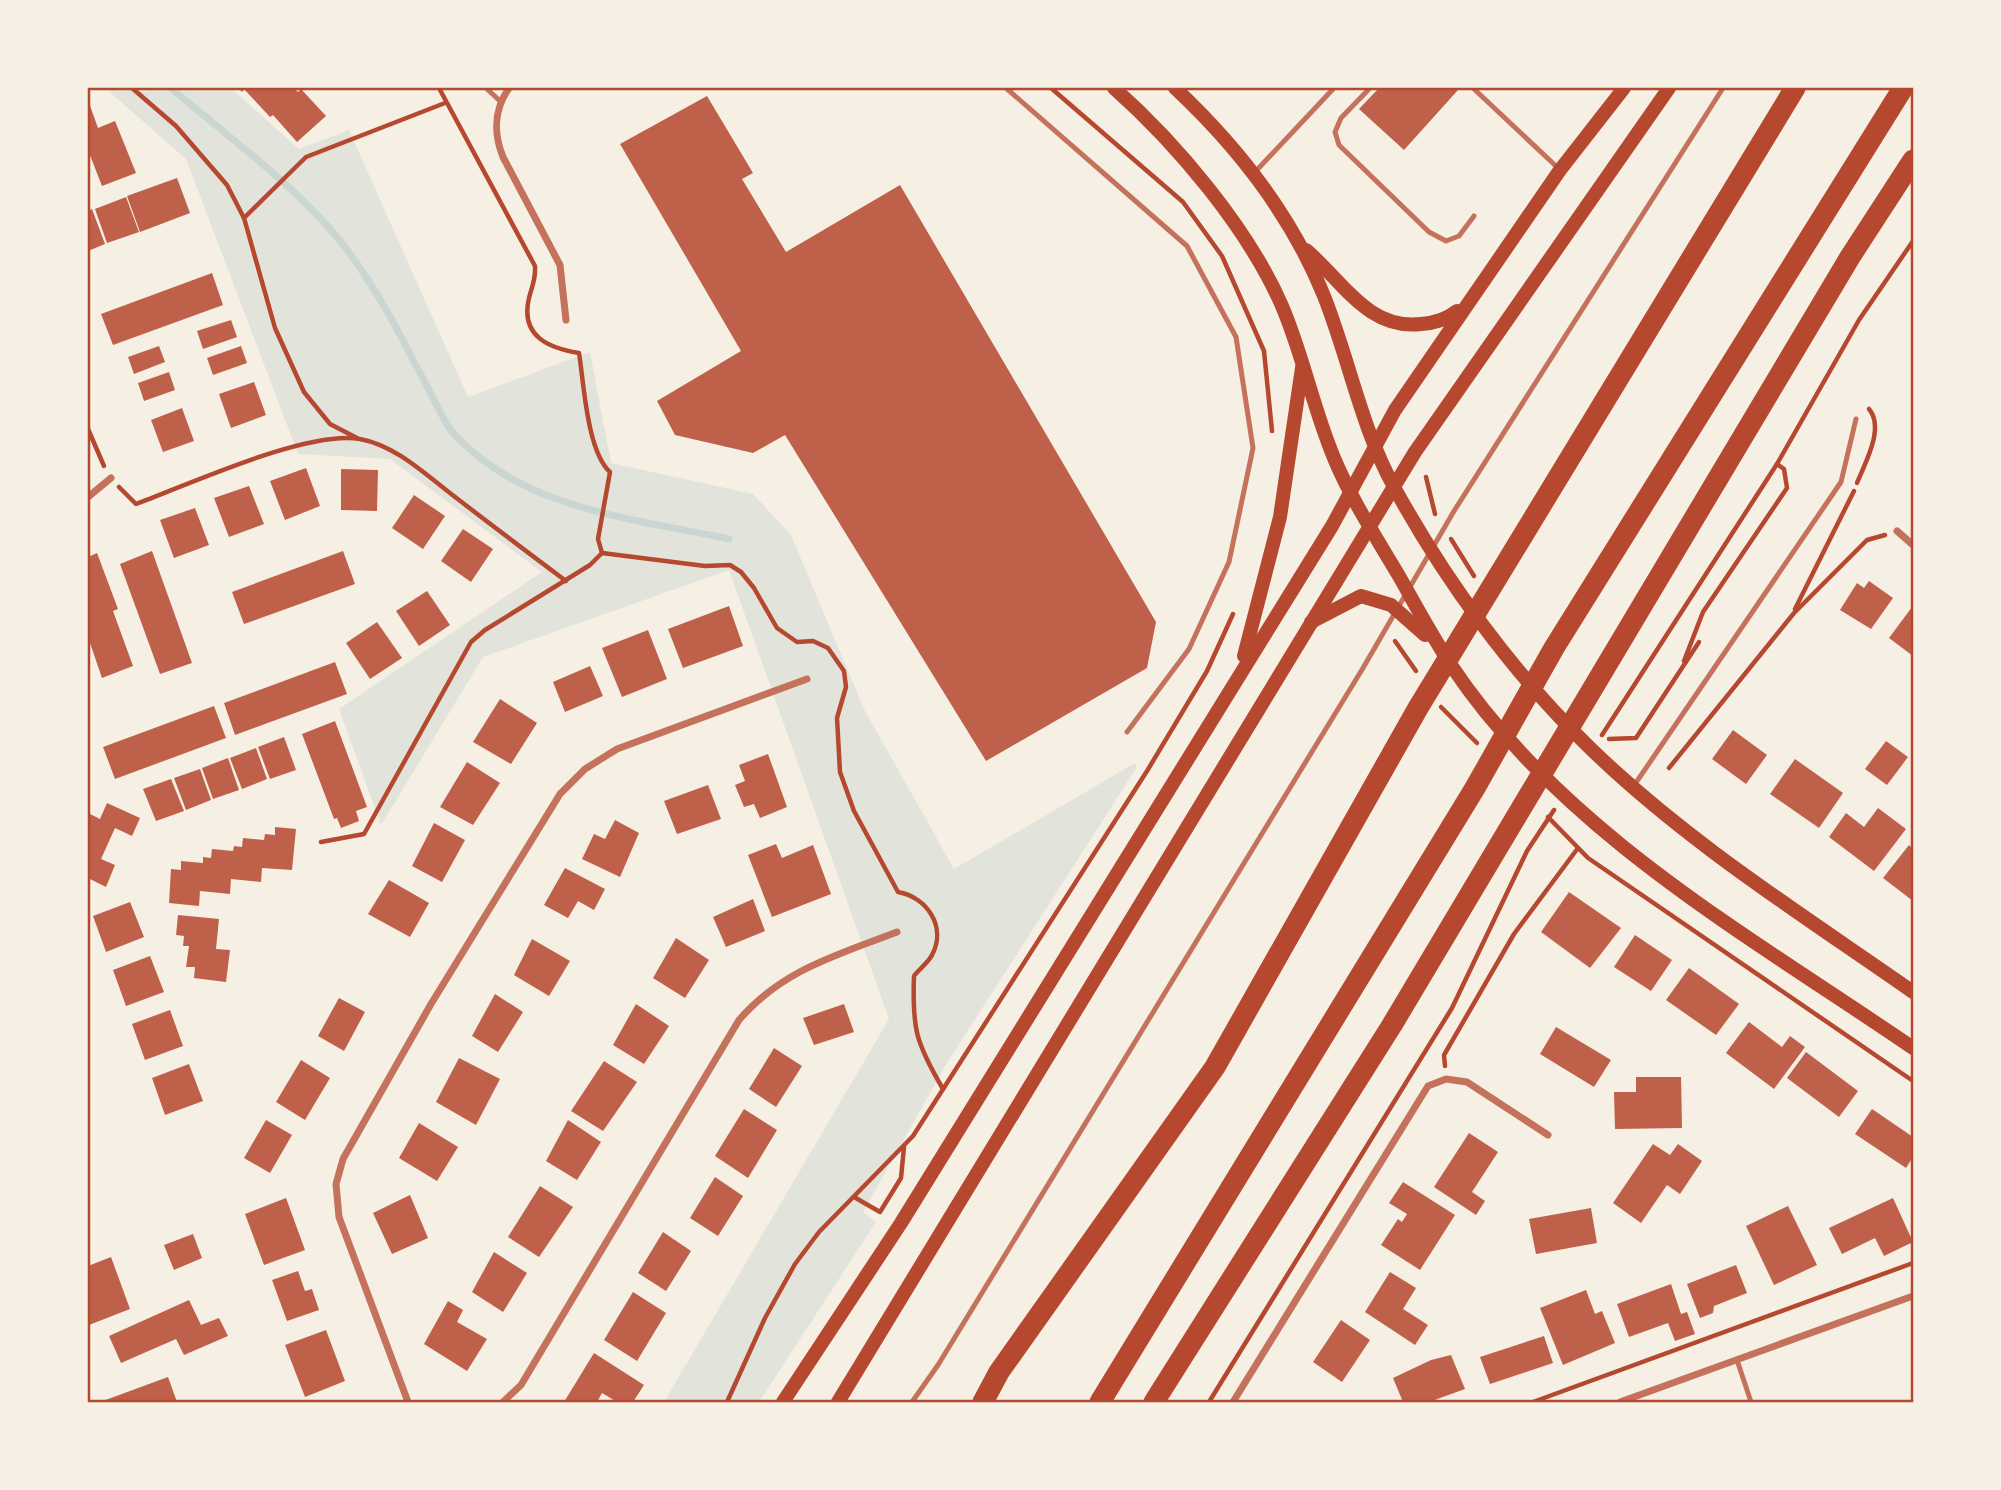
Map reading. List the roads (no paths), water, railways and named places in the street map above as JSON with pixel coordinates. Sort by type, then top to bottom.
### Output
[{"type":"highway","points":[[983,1402],[999,1372],[1215,1067],[1489,583],[1795,88]]},
{"type":"highway","points":[[1100,1402],[1475,788],[1554,648],[1903,88]]},
{"type":"highway","points":[[1154,1402],[1392,1025],[1507,828],[1850,257],[1913,160]]},
{"type":"main road","points":[[1114,88],[1187,164],[1231,220],[1280,303],[1333,456],[1350,492],[1453,668]]},
{"type":"main road","points":[[1175,88],[1230,141],[1300,244],[1324,296],[1375,448],[1394,488],[1448,574],[1492,636],[1587,745],[1633,787],[1698,839],[1913,992]]},
{"type":"main road","points":[[783,1402],[901,1223],[1350,492],[1395,410],[1560,170],[1624,88]]},
{"type":"main road","points":[[838,1402],[1195,817],[1309,622],[1427,434],[1669,88]]},
{"type":"main road","points":[[1300,244],[1323,264],[1358,303],[1385,320],[1405,325],[1437,322],[1448,318],[1465,305]]},
{"type":"main road","points":[[1240,671],[1280,517],[1303,365]]},
{"type":"main road","points":[[1309,622],[1319,620],[1350,600],[1362,596],[1378,599],[1411,620],[1514,744],[1567,800],[1675,885],[1913,1048]]},
{"type":"street","points":[[509,88],[501,102],[495,126],[500,149],[560,265],[566,320]]},
{"type":"street","points":[[88,497],[111,478]]},
{"type":"street","points":[[1897,531],[1913,545]]},
{"type":"street","points":[[408,1402],[339,1217],[336,1184],[343,1159],[431,1004],[568,786],[585,769],[617,749],[807,679]]},
{"type":"street","points":[[503,1402],[521,1385],[739,1020],[758,998],[797,971],[897,932]]},
{"type":"street","points":[[1233,1402],[1428,1086],[1446,1079],[1467,1082],[1548,1135]]},
{"type":"street","points":[[1620,1402],[1913,1296]]},
{"type":"lane","points":[[486,88],[501,102]]},
{"type":"lane","points":[[1006,88],[1187,246],[1236,337],[1253,448],[1229,562],[1189,649],[1127,732]]},
{"type":"lane","points":[[1254,173],[1334,88]]},
{"type":"lane","points":[[1370,88],[1341,118],[1335,132],[1339,145],[1429,232],[1446,241],[1459,236],[1474,216]]},
{"type":"lane","points":[[1473,88],[1560,170]]},
{"type":"lane","points":[[912,1402],[938,1365],[1363,668],[1454,511],[1723,88]]},
{"type":"lane","points":[[1633,787],[1841,482],[1856,419]]},
{"type":"lane","points":[[1737,1360],[1751,1402]]},
{"type":"waterway","points":[[171,88],[285,184],[327,225],[360,268],[388,313],[449,428],[477,455],[508,477],[578,506],[729,539]]}]
